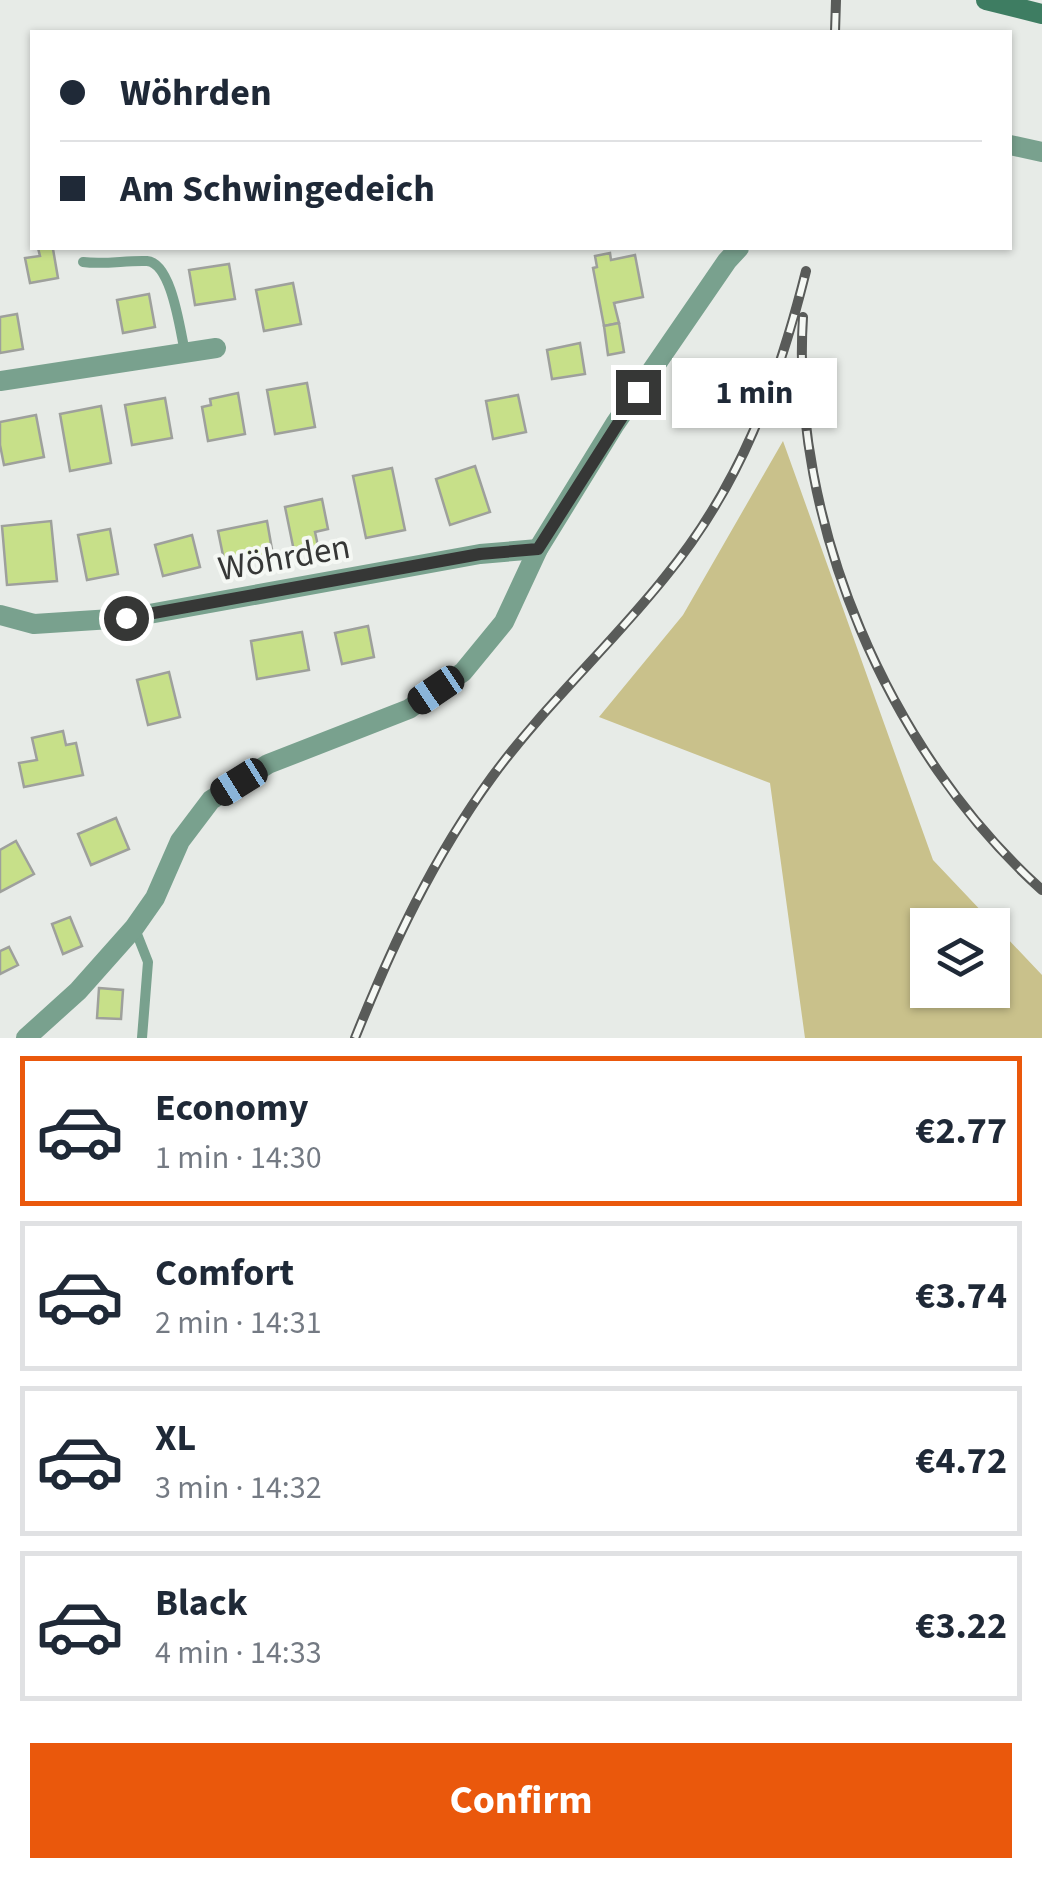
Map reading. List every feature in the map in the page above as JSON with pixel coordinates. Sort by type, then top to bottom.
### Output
[{"type":"main road","points":[[986,0],[1042,14]]},
{"type":"street","points":[[1012,145],[1042,152]]},
{"type":"street","points":[[26,1038],[78,991],[134,928],[155,898],[180,841],[211,800],[268,764],[409,709],[463,672],[504,622],[538,549],[615,424],[738,250]]},
{"type":"street","points":[[0,381],[216,348]]},
{"type":"street","name":"Wöhrden","points":[[0,615],[34,624],[126,618],[480,554],[538,549]]},
{"type":"lane","points":[[83,262],[156,264],[169,284],[186,352]]},
{"type":"lane","points":[[134,928],[148,962],[142,1038]]},
{"type":"shaded area","points":[[783,441],[933,860],[978,908],[910,908],[910,1008],[1010,1008],[1010,941],[1042,975],[1042,1038],[805,1038],[770,783],[599,717],[683,615]]},
{"type":"building","points":[[38,250],[53,250],[58,278],[30,283],[25,258],[40,256]]},
{"type":"building","points":[[610,253],[611,260],[635,255],[643,297],[614,303],[619,323],[604,326],[593,268],[597,267],[595,256]]},
{"type":"building","points":[[229,264],[235,299],[195,305],[189,270]]},
{"type":"building","points":[[293,283],[301,324],[264,331],[256,290]]},
{"type":"building","points":[[149,294],[155,327],[123,333],[117,300]]},
{"type":"building","points":[[17,314],[23,349],[0,353],[0,317]]},
{"type":"building","points":[[619,323],[624,352],[608,355],[604,326]]},
{"type":"building","points":[[580,343],[585,374],[552,379],[547,350]]},
{"type":"building","points":[[307,383],[315,427],[275,434],[267,390]]},
{"type":"building","points":[[238,393],[245,434],[208,441],[202,407],[211,405],[210,399]]},
{"type":"building","points":[[518,395],[526,432],[493,439],[486,401]]},
{"type":"building","points":[[165,398],[172,438],[132,445],[125,405]]},
{"type":"building","points":[[101,406],[111,463],[70,471],[60,414]]},
{"type":"building","points":[[36,415],[44,457],[4,465],[0,422]]},
{"type":"building","points":[[475,466],[490,512],[450,525],[436,479]]},
{"type":"building","points":[[392,468],[405,530],[366,538],[353,476]]},
{"type":"building","points":[[322,499],[328,529],[315,532],[318,546],[294,551],[285,507]]},
{"type":"building","points":[[51,521],[57,581],[7,585],[2,526]]},
{"type":"building","points":[[267,521],[273,555],[225,565],[218,531]]},
{"type":"building","points":[[110,529],[118,574],[87,580],[78,535]]},
{"type":"building","points":[[192,535],[200,567],[163,576],[155,545]]},
{"type":"building","points":[[368,626],[374,657],[342,664],[335,633]]},
{"type":"building","points":[[302,632],[309,670],[257,679],[251,641]]},
{"type":"building","points":[[169,672],[180,717],[148,725],[137,680]]},
{"type":"building","points":[[63,731],[66,745],[76,743],[83,775],[24,787],[19,763],[37,760],[32,738]]},
{"type":"building","points":[[116,818],[129,849],[91,865],[78,834]]},
{"type":"building","points":[[16,841],[34,874],[0,892],[0,850]]},
{"type":"building","points":[[70,917],[82,946],[63,954],[52,924]]},
{"type":"building","points":[[9,947],[18,965],[0,974],[0,951]]},
{"type":"building","points":[[99,988],[123,990],[121,1019],[97,1018]]},
{"type":"railway","points":[[835,30],[836,0]]},
{"type":"railway","points":[[355,1038],[415,903],[492,777],[665,577],[715,507],[769,393],[806,271]]},
{"type":"railway","points":[[803,317],[803,395],[813,474],[833,552],[860,629],[896,703],[938,772],[987,834],[1042,890]]},
{"type":"route","points":[[126,618],[480,554],[538,549],[638,392]]}]
